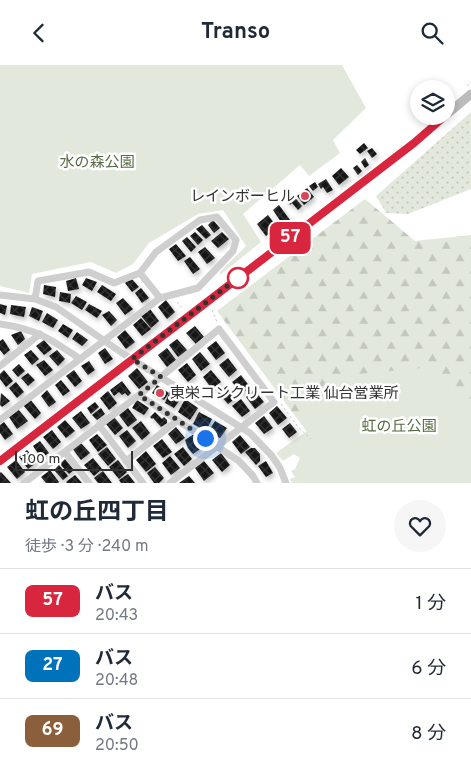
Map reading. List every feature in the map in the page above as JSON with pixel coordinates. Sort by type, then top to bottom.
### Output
[{"type":"street","points":[[455,108],[471,93]]},
{"type":"street","points":[[0,461],[435,125]]},
{"type":"street","points":[[0,420],[160,298],[198,288],[233,251],[236,240],[217,217],[200,220],[156,252],[140,273],[114,283],[90,272],[38,281],[35,299]]},
{"type":"street","points":[[140,273],[160,298]]},
{"type":"street","points":[[0,295],[35,299],[56,307],[132,359],[256,438],[272,456],[280,468],[286,483]]},
{"type":"street","points":[[0,324],[40,334],[80,359]]},
{"type":"street","points":[[24,483],[33,480],[65,452],[139,395],[219,329],[274,402],[170,483]]},
{"type":"street","points":[[0,366],[40,334]]},
{"type":"street","points":[[139,395],[240,461],[257,483]]},
{"type":"street","points":[[126,461],[178,420]]},
{"type":"street","points":[[99,425],[143,483]]},
{"type":"street","points":[[65,452],[89,483]]},
{"type":"path","points":[[211,310],[215,315],[219,329]]},
{"type":"path","points":[[274,402],[280,403],[298,427],[311,439]]},
{"type":"green space","name":"水の森公園","points":[[0,65],[342,65],[366,108],[333,140],[340,153],[309,176],[300,165],[243,214],[261,242],[220,275],[220,272],[246,246],[223,210],[198,214],[149,243],[133,264],[116,273],[91,262],[32,274],[29,293],[0,286]]},
{"type":"green space","points":[[471,112],[471,189],[408,214],[386,213],[376,196]]},
{"type":"green space","points":[[365,199],[415,241],[471,235],[471,452],[313,440],[217,311]]},
{"type":"green space","name":"虹の丘公園","points":[[432,367],[453,402],[471,403],[471,483],[292,483],[290,479],[295,477],[291,471],[295,469],[300,458],[294,454],[283,461],[276,453],[307,431],[303,425],[328,377]]},
{"type":"building","points":[[364,143],[368,148],[360,154],[356,150]]},
{"type":"building","points":[[372,148],[377,154],[372,158],[367,151]]},
{"type":"building","points":[[365,158],[369,165],[365,168],[361,162]]},
{"type":"building","points":[[357,165],[362,171],[358,175],[353,168]]},
{"type":"building","points":[[341,168],[349,177],[339,185],[332,176]]},
{"type":"building","points":[[326,179],[333,190],[327,193],[318,184]]},
{"type":"building","points":[[315,182],[318,187],[313,191],[309,186]]},
{"type":"building","name":"レインボーヒル","points":[[307,188],[314,197],[304,205],[297,196]]},
{"type":"building","points":[[292,194],[302,206],[298,210],[292,203],[290,205],[286,199]]},
{"type":"building","points":[[279,205],[290,220],[283,225],[273,210]]},
{"type":"building","points":[[268,215],[277,227],[266,236],[257,224]]},
{"type":"building","points":[[213,220],[220,228],[214,233],[208,225]]},
{"type":"building","points":[[202,225],[211,235],[206,239],[196,229]]},
{"type":"building","points":[[195,232],[203,240],[198,245],[190,236]]},
{"type":"building","points":[[222,232],[229,239],[218,248],[211,241]]},
{"type":"building","points":[[187,237],[196,247],[191,252],[182,241]]},
{"type":"building","points":[[176,244],[186,256],[178,261],[169,249]]},
{"type":"building","points":[[205,247],[215,258],[207,264],[198,252]]},
{"type":"building","points":[[190,257],[200,269],[193,274],[184,261]]},
{"type":"building","points":[[76,278],[79,289],[68,291],[66,281]]},
{"type":"building","points":[[86,278],[97,282],[92,291],[82,285]]},
{"type":"building","points":[[131,278],[139,287],[132,292],[125,283]]},
{"type":"building","points":[[44,285],[56,287],[55,297],[43,294]]},
{"type":"building","points":[[102,285],[116,294],[111,301],[97,292]]},
{"type":"building","points":[[141,288],[149,298],[142,303],[135,293]]},
{"type":"building","points":[[60,292],[71,294],[70,303],[59,301]]},
{"type":"building","points":[[76,296],[87,302],[82,310],[71,303]]},
{"type":"building","points":[[123,298],[133,309],[125,315],[116,303]]},
{"type":"building","points":[[166,300],[175,312],[167,319],[158,307]]},
{"type":"building","points":[[0,304],[7,306],[5,315],[0,313]]},
{"type":"building","points":[[89,304],[102,311],[97,318],[85,310]]},
{"type":"building","points":[[11,305],[26,307],[24,317],[10,314]]},
{"type":"building","points":[[32,307],[43,311],[39,321],[29,316]]},
{"type":"building","points":[[150,309],[159,321],[151,328],[141,316]]},
{"type":"building","points":[[109,311],[117,320],[111,326],[102,315]]},
{"type":"building","points":[[47,313],[58,320],[53,328],[42,322]]},
{"type":"building","points":[[141,318],[151,329],[142,336],[133,325]]},
{"type":"building","points":[[63,324],[73,330],[68,338],[58,331]]},
{"type":"building","points":[[195,326],[204,337],[196,344],[186,333]]},
{"type":"building","points":[[125,330],[135,342],[126,349],[117,337]]},
{"type":"building","points":[[21,331],[25,339],[18,345],[11,335]]},
{"type":"building","points":[[77,332],[88,340],[82,346],[72,339]]},
{"type":"building","points":[[3,339],[10,350],[4,355],[0,350],[0,341]]},
{"type":"building","points":[[177,339],[187,350],[178,357],[169,345]]},
{"type":"building","points":[[44,340],[52,349],[44,355],[36,346]]},
{"type":"building","points":[[216,341],[225,353],[216,360],[207,348]]},
{"type":"building","points":[[105,348],[113,359],[105,364],[98,353]]},
{"type":"building","points":[[167,348],[176,360],[167,367],[158,355]]},
{"type":"building","points":[[31,350],[39,359],[32,365],[24,355]]},
{"type":"building","points":[[57,350],[65,359],[58,366],[49,356]]},
{"type":"building","points":[[200,352],[210,364],[201,371],[192,359]]},
{"type":"building","points":[[228,358],[237,370],[229,377],[219,365]]},
{"type":"building","points":[[44,360],[53,370],[45,376],[36,365]]},
{"type":"building","points":[[89,361],[95,370],[88,375],[81,366]]},
{"type":"building","points":[[187,363],[196,375],[188,382],[178,370]]},
{"type":"building","points":[[19,364],[25,371],[18,377],[12,370]]},
{"type":"building","points":[[137,368],[148,382],[139,389],[128,376]]},
{"type":"building","points":[[4,370],[13,381],[6,387],[0,379],[0,374]]},
{"type":"building","points":[[74,370],[82,381],[75,387],[66,376]]},
{"type":"building","points":[[211,370],[221,382],[212,389],[203,377]]},
{"type":"building","points":[[28,373],[35,380],[28,386],[21,378]]},
{"type":"building","points":[[241,375],[250,387],[242,394],[232,382]]},
{"type":"building","points":[[61,380],[70,391],[63,396],[55,385]]},
{"type":"building","points":[[122,381],[131,393],[128,396],[125,393],[122,395],[119,392],[114,396],[110,390]]},
{"type":"building","points":[[16,382],[24,392],[17,398],[9,388]]},
{"type":"building","points":[[157,385],[169,393],[164,400],[152,393]]},
{"type":"building","points":[[227,386],[236,398],[228,404],[218,393]]},
{"type":"building","points":[[47,390],[56,402],[49,407],[41,396]]},
{"type":"building","points":[[254,390],[264,402],[255,409],[246,397]]},
{"type":"building","points":[[108,391],[117,403],[109,410],[100,398]]},
{"type":"building","points":[[170,391],[182,397],[174,408],[165,403]]},
{"type":"building","points":[[1,393],[10,401],[2,407],[0,405]]},
{"type":"building","points":[[30,399],[41,413],[35,419],[23,405]]},
{"type":"building","points":[[185,399],[198,408],[190,420],[178,412]]},
{"type":"building","points":[[241,399],[250,411],[242,417],[232,406]]},
{"type":"building","points":[[137,400],[149,408],[144,415],[132,408]]},
{"type":"building","points":[[95,402],[99,407],[91,414],[87,408]]},
{"type":"building","points":[[277,406],[287,418],[278,425],[269,413]]},
{"type":"building","points":[[101,408],[105,414],[97,420],[92,415]]},
{"type":"building","points":[[128,408],[137,420],[128,427],[119,415]]},
{"type":"building","points":[[18,409],[28,421],[17,429],[9,417]]},
{"type":"building","points":[[81,411],[90,423],[81,429],[72,418]]},
{"type":"building","points":[[155,412],[162,419],[164,417],[167,423],[161,427],[152,419],[150,417]]},
{"type":"building","points":[[199,412],[212,419],[206,431],[193,424]]},
{"type":"building","points":[[264,416],[273,428],[264,434],[255,423]]},
{"type":"building","points":[[114,417],[123,428],[115,435],[106,424]]},
{"type":"building","points":[[65,420],[75,431],[66,438],[57,427]]},
{"type":"building","points":[[141,421],[150,433],[142,440],[132,428]]},
{"type":"building","points":[[215,421],[227,428],[220,438],[208,432]]},
{"type":"building","points":[[4,422],[13,434],[5,440],[0,433],[0,425]]},
{"type":"building","points":[[290,423],[297,432],[289,438],[282,429]]},
{"type":"building","points":[[176,427],[185,438],[176,444],[168,434]]},
{"type":"building","points":[[52,430],[61,442],[53,449],[43,437]]},
{"type":"building","points":[[127,430],[136,441],[128,448],[119,436]]},
{"type":"building","points":[[97,434],[107,445],[98,452],[89,440]]},
{"type":"building","points":[[194,434],[202,443],[200,449],[193,454],[185,440]]},
{"type":"building","points":[[240,435],[250,447],[241,454],[232,442]]},
{"type":"building","points":[[162,439],[172,452],[163,458],[153,446]]},
{"type":"building","points":[[40,441],[49,453],[41,458],[33,446]]},
{"type":"building","points":[[80,442],[90,453],[81,460],[72,448]]},
{"type":"building","points":[[107,447],[116,459],[108,466],[98,454]]},
{"type":"building","points":[[183,447],[192,459],[184,466],[174,454]]},
{"type":"building","points":[[255,448],[260,454],[260,461],[256,465],[245,452]]},
{"type":"building","points":[[27,450],[37,462],[28,469],[19,457]]},
{"type":"building","points":[[146,451],[156,464],[146,472],[136,460]]},
{"type":"building","points":[[221,453],[230,465],[222,472],[212,460]]},
{"type":"building","points":[[170,456],[180,468],[171,475],[162,463]]},
{"type":"building","points":[[93,458],[102,469],[94,476],[84,465]]},
{"type":"building","points":[[65,459],[74,470],[69,474],[60,464]]},
{"type":"building","points":[[16,460],[25,472],[17,479],[7,467]]},
{"type":"building","points":[[118,460],[127,472],[119,479],[109,467]]},
{"type":"building","points":[[204,461],[214,473],[204,481],[195,468]]},
{"type":"building","points":[[266,461],[273,473],[266,477],[258,466]]},
{"type":"building","points":[[59,465],[68,476],[63,480],[54,470]]},
{"type":"building","points":[[155,467],[164,478],[159,483],[154,483],[147,473]]},
{"type":"building","points":[[50,470],[58,483],[46,483],[41,477]]},
{"type":"building","points":[[103,471],[112,483],[98,483],[94,478]]},
{"type":"building","points":[[1,472],[11,483],[0,483]]},
{"type":"building","points":[[128,474],[135,483],[121,483],[119,480]]},
{"type":"building","points":[[75,475],[82,483],[66,482]]},
{"type":"building","points":[[189,476],[195,483],[179,483]]},
{"type":"bus line","name":"57","points":[[0,461],[414,143],[435,125]]},
{"type":"place","name":"レインボーヒル","points":[[305,196]]},
{"type":"place","name":"東栄コンクリート工業 仙台営業所","points":[[160,393]]},
{"type":"route","points":[[205,438],[139,395],[161,377],[132,359],[238,278]]}]
